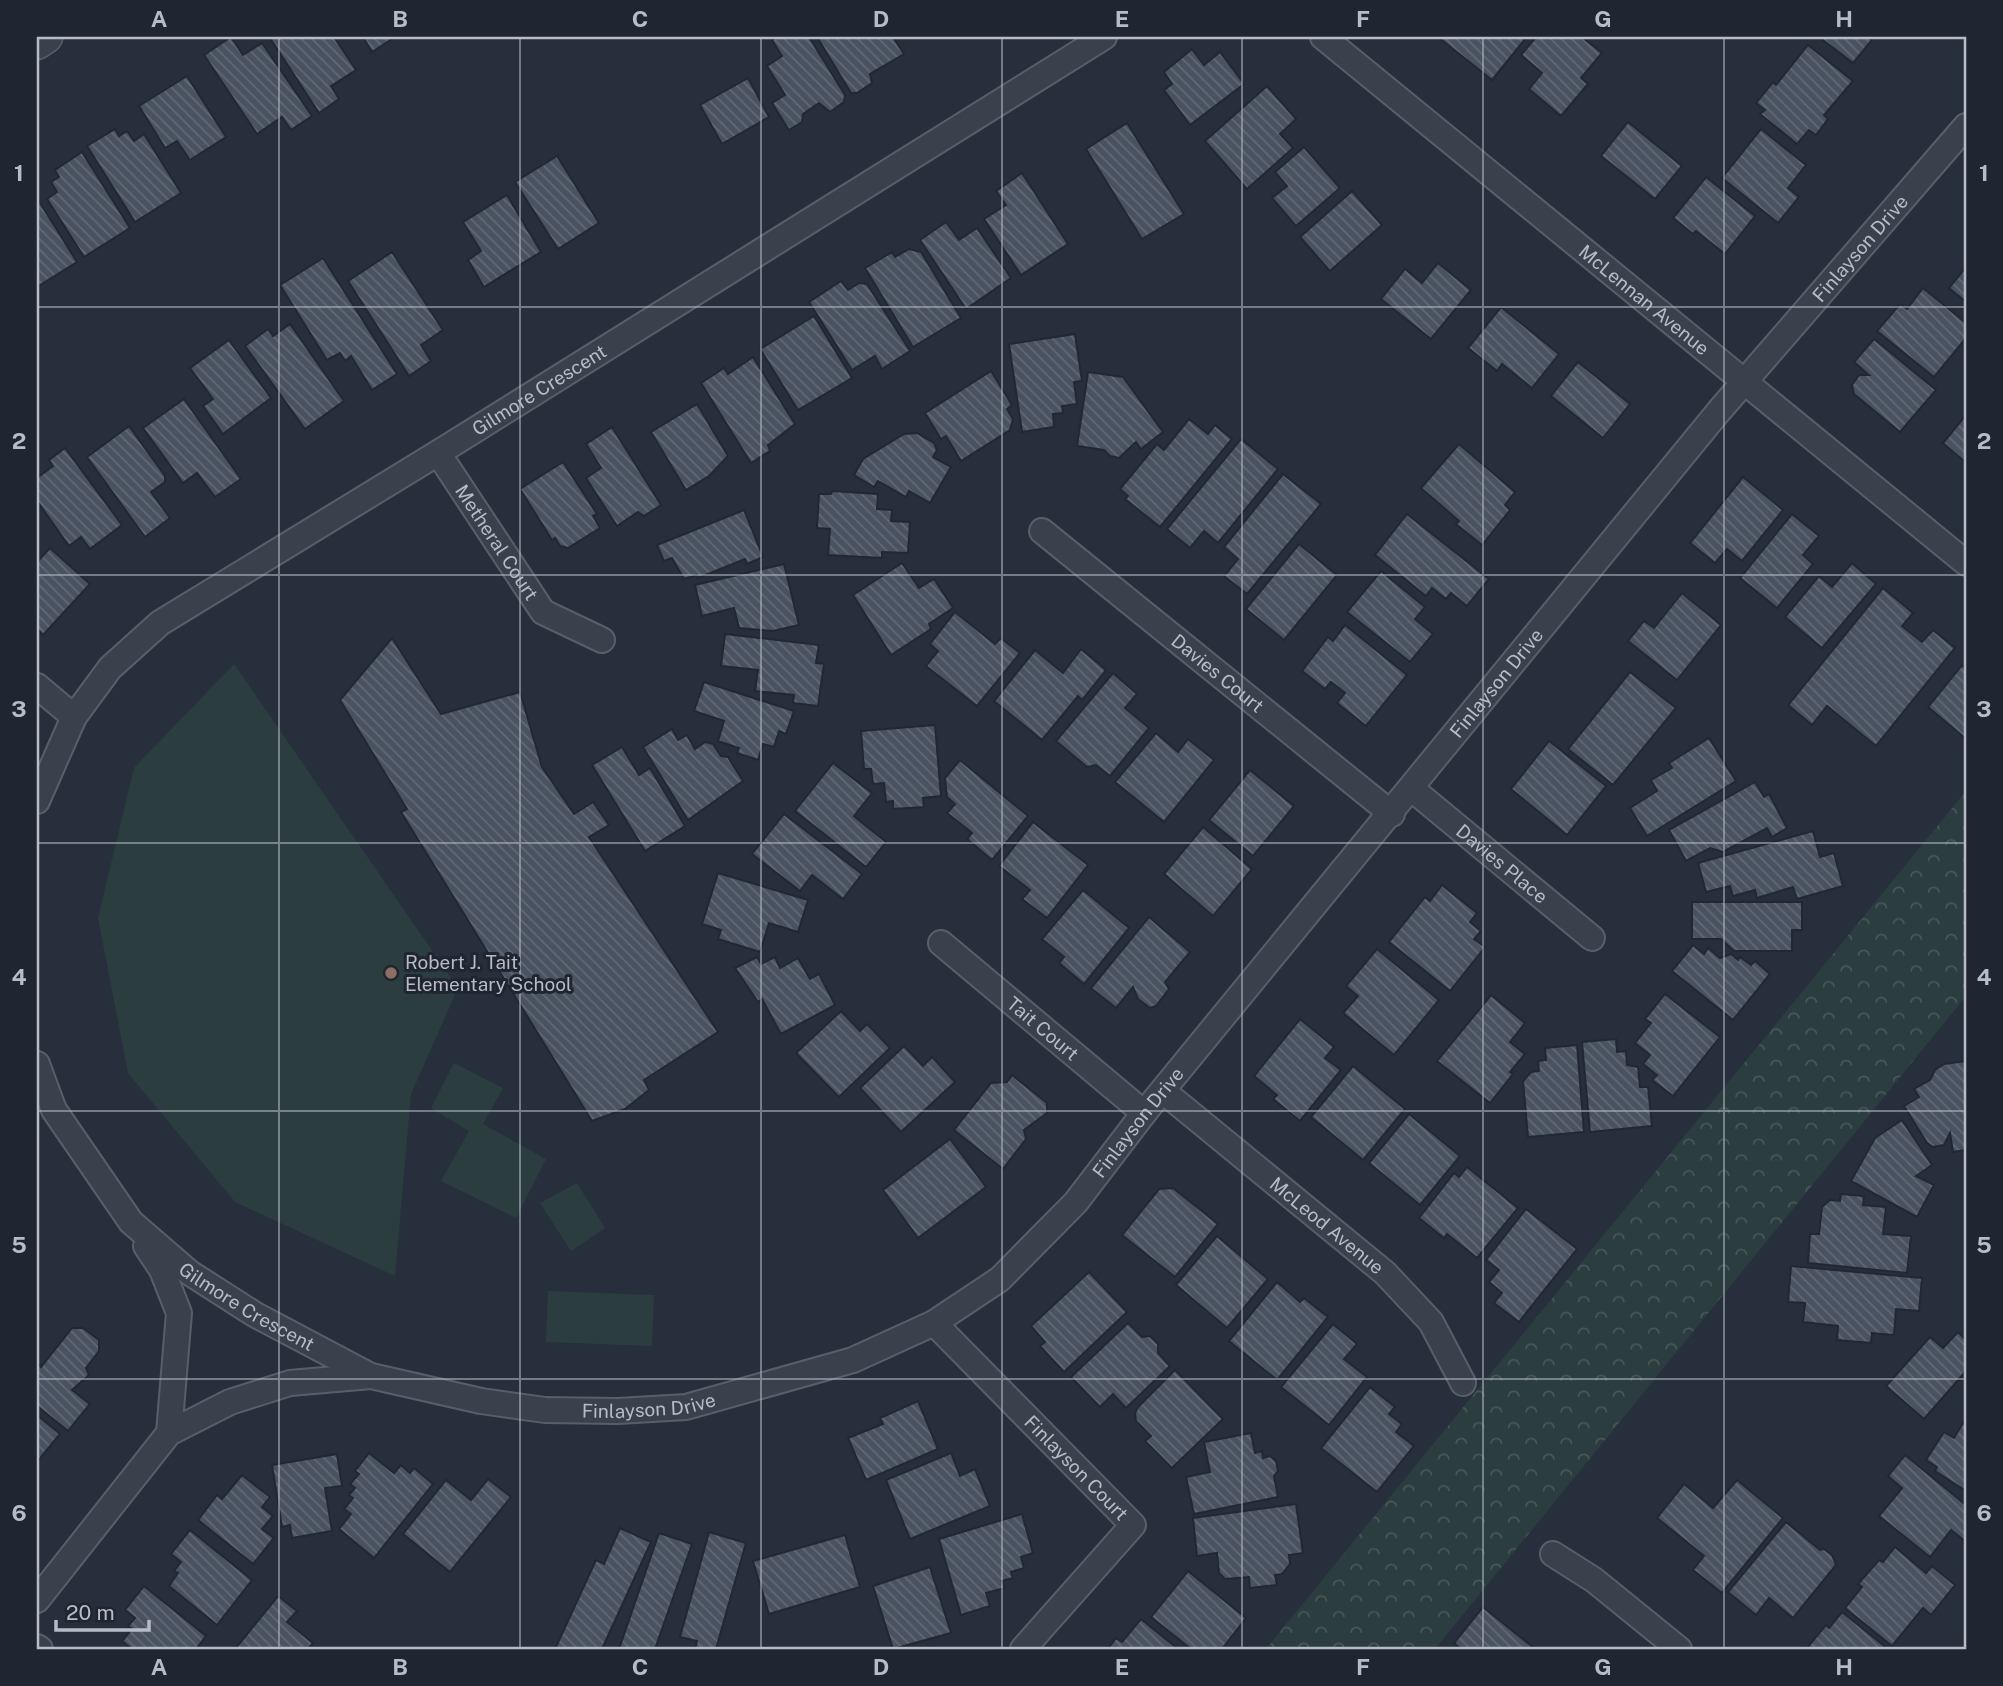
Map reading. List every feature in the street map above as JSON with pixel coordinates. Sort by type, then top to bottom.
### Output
[{"type":"street","points":[[37,43],[46,37]]},
{"type":"street","name":"Gilmore Crescent","points":[[37,801],[74,717],[110,668],[160,623],[438,453],[1104,37]]},
{"type":"street","name":"McLennan Avenue","points":[[1323,37],[1966,563]]},
{"type":"street","name":"Finlayson Drive","points":[[37,1600],[169,1433],[230,1402],[290,1383],[371,1376],[481,1401],[545,1410],[618,1411],[686,1407],[853,1360],[934,1323],[1000,1279],[1076,1202],[1144,1113],[1743,383],[1966,125]]},
{"type":"street","name":"Metheral Court","points":[[438,453],[543,612],[602,640]]},
{"type":"street","name":"Davies Court","points":[[1042,531],[1392,814]]},
{"type":"street","points":[[37,686],[74,717]]},
{"type":"street","name":"Davies Place","points":[[1412,789],[1592,938]]},
{"type":"street","name":"Tait Court","points":[[942,943],[1144,1113]]},
{"type":"street","name":"Gilmore Crescent","points":[[37,1064],[54,1110],[162,1270],[178,1313],[169,1433]]},
{"type":"street","name":"McLeod Avenue","points":[[1163,1091],[1385,1273],[1431,1322],[1463,1383]]},
{"type":"street","name":"Gilmore Crescent","points":[[131,1222],[190,1273],[254,1314],[371,1376]]},
{"type":"street","name":"Finlayson Court","points":[[934,1323],[1133,1525],[1023,1649]]},
{"type":"street","points":[[1553,1554],[1594,1580],[1679,1649]]},
{"type":"green space","points":[[234,664],[458,988],[411,1094],[395,1276],[235,1202],[128,1073],[98,918],[134,768]]},
{"type":"green space","points":[[1966,791],[1966,996],[1435,1649],[1266,1649]]},
{"type":"green space","points":[[454,1063],[503,1088],[483,1124],[546,1159],[516,1218],[441,1181],[469,1131],[431,1108]]},
{"type":"green space","points":[[577,1183],[605,1228],[571,1251],[540,1203]]},
{"type":"green space","points":[[548,1291],[654,1295],[652,1346],[546,1342]]},
{"type":"building","points":[[231,37],[243,55],[262,43],[312,116],[291,130],[282,117],[257,134],[204,55]]},
{"type":"building","points":[[334,37],[356,70],[331,86],[339,99],[319,113],[270,38]]},
{"type":"building","points":[[363,37],[395,37],[372,52]]},
{"type":"building","points":[[777,37],[809,37],[845,95],[844,102],[830,112],[819,103],[803,114],[802,122],[789,130],[772,103],[785,95],[767,66],[782,56],[772,40]]},
{"type":"building","points":[[817,37],[893,37],[904,54],[870,74],[872,83],[857,93],[851,93]]},
{"type":"building","points":[[1438,37],[1525,37],[1526,38],[1492,80]]},
{"type":"building","points":[[1536,37],[1582,37],[1602,53],[1581,78],[1588,84],[1561,116],[1529,89],[1542,73],[1521,55]]},
{"type":"building","points":[[1819,37],[1868,37],[1872,40],[1853,63]]},
{"type":"building","points":[[1808,45],[1853,81],[1824,115],[1828,119],[1816,135],[1809,130],[1797,144],[1760,114],[1765,110],[1756,103],[1773,82],[1776,85]]},
{"type":"building","points":[[1192,49],[1204,65],[1220,52],[1244,84],[1190,125],[1164,90],[1172,84],[1164,72]]},
{"type":"building","points":[[187,76],[226,137],[190,160],[177,141],[165,148],[139,106]]},
{"type":"building","points":[[748,78],[769,117],[722,144],[700,105]]},
{"type":"building","points":[[1267,86],[1296,119],[1280,134],[1293,148],[1247,189],[1205,141]]},
{"type":"building","points":[[1628,122],[1682,166],[1655,199],[1601,156]]},
{"type":"building","points":[[1127,123],[1184,214],[1142,239],[1086,149]]},
{"type":"building","points":[[115,129],[119,136],[127,131],[134,141],[144,134],[181,193],[135,222],[87,146]]},
{"type":"building","points":[[1761,129],[1806,165],[1788,188],[1799,197],[1778,223],[1722,178]]},
{"type":"building","points":[[1304,147],[1340,188],[1296,226],[1272,198],[1287,186],[1275,172]]},
{"type":"building","points":[[82,152],[130,228],[84,257],[47,199],[57,192],[51,182],[59,177],[55,170]]},
{"type":"building","points":[[557,156],[599,223],[558,249],[515,182]]},
{"type":"building","points":[[1022,173],[1068,244],[1021,275],[984,219],[1006,205],[996,191]]},
{"type":"building","points":[[1706,177],[1755,216],[1725,254],[1696,231],[1693,234],[1673,218]]},
{"type":"building","points":[[1352,191],[1382,225],[1330,271],[1300,237]]},
{"type":"building","points":[[507,195],[541,252],[484,287],[468,260],[481,251],[463,222]]},
{"type":"building","points":[[37,198],[77,262],[37,287]]},
{"type":"building","points":[[946,222],[959,240],[977,228],[1011,278],[966,309],[920,240]]},
{"type":"building","points":[[909,249],[921,252],[961,318],[913,347],[865,268],[892,252],[895,257]]},
{"type":"building","points":[[392,252],[443,330],[421,345],[431,361],[409,376],[348,281]]},
{"type":"building","points":[[323,258],[397,374],[372,390],[351,356],[345,361],[340,353],[327,360],[280,285]]},
{"type":"building","points":[[1438,263],[1471,290],[1431,339],[1381,299],[1405,269],[1422,283]]},
{"type":"building","points":[[1966,267],[1966,302],[1949,288]]},
{"type":"building","points":[[841,281],[848,290],[859,283],[867,284],[910,351],[882,369],[875,356],[852,370],[809,302]]},
{"type":"building","points":[[1923,288],[1966,323],[1966,338],[1934,377],[1877,331],[1900,304],[1907,309]]},
{"type":"building","points":[[1501,307],[1559,354],[1532,388],[1502,364],[1497,371],[1468,348]]},
{"type":"building","points":[[814,316],[852,378],[798,410],[760,349]]},
{"type":"building","points":[[290,324],[344,401],[305,429],[245,346],[268,329],[273,336]]},
{"type":"building","points":[[1075,334],[1082,381],[1074,382],[1077,404],[1062,406],[1063,413],[1053,414],[1054,427],[1022,432],[1009,344]]},
{"type":"building","points":[[1874,339],[1936,390],[1900,432],[1854,394],[1852,385],[1859,375],[1869,375],[1854,362]]},
{"type":"building","points":[[229,340],[271,398],[223,434],[203,406],[213,399],[190,368]]},
{"type":"building","points":[[753,357],[795,424],[768,445],[770,451],[751,463],[701,383],[724,368],[728,374]]},
{"type":"building","points":[[1578,362],[1630,404],[1603,438],[1551,396]]},
{"type":"building","points":[[991,371],[1012,405],[1007,409],[1013,419],[1010,430],[961,461],[946,436],[941,439],[925,413]]},
{"type":"building","points":[[1088,372],[1123,377],[1163,432],[1141,449],[1136,442],[1119,458],[1110,456],[1104,450],[1077,446]]},
{"type":"building","points":[[184,399],[241,479],[215,497],[197,473],[183,483],[143,428]]},
{"type":"building","points":[[697,404],[728,456],[709,476],[686,490],[651,432]]},
{"type":"building","points":[[1966,415],[1966,460],[1965,462],[1943,443]]},
{"type":"building","points":[[1189,419],[1208,434],[1215,425],[1232,439],[1160,527],[1125,499],[1128,496],[1120,489],[1157,444],[1164,450]]},
{"type":"building","points":[[129,426],[165,476],[165,482],[151,492],[170,518],[145,537],[87,457]]},
{"type":"building","points":[[612,427],[661,505],[644,516],[638,512],[617,526],[586,478],[601,468],[586,444]]},
{"type":"building","points":[[917,433],[934,443],[937,450],[933,457],[951,467],[930,503],[909,491],[906,497],[878,481],[874,487],[854,475],[863,459],[904,434]]},
{"type":"building","points":[[1241,439],[1278,469],[1218,543],[1204,531],[1190,548],[1167,529]]},
{"type":"building","points":[[1459,444],[1515,492],[1505,505],[1510,510],[1482,545],[1456,524],[1459,521],[1421,488]]},
{"type":"building","points":[[65,448],[122,525],[90,549],[81,537],[69,546],[37,501],[37,478],[53,466],[49,460]]},
{"type":"building","points":[[563,462],[597,514],[593,516],[600,528],[568,548],[560,546],[555,538],[552,540],[520,489]]},
{"type":"building","points":[[1283,474],[1321,504],[1247,594],[1224,576],[1238,559],[1224,547]]},
{"type":"building","points":[[1743,477],[1783,510],[1742,561],[1727,549],[1715,563],[1690,543]]},
{"type":"building","points":[[832,491],[878,494],[877,509],[892,510],[891,521],[910,522],[908,553],[882,552],[882,558],[828,555],[830,529],[817,528],[819,494],[831,494]]},
{"type":"building","points":[[744,510],[763,557],[747,564],[745,559],[698,578],[697,575],[684,579],[672,558],[664,561],[657,545]]},
{"type":"building","points":[[1407,514],[1489,579],[1467,606],[1451,593],[1446,599],[1432,588],[1426,596],[1375,555]]},
{"type":"building","points":[[1792,514],[1819,536],[1803,555],[1813,564],[1777,608],[1740,578]]},
{"type":"building","points":[[1299,544],[1337,575],[1284,640],[1246,609]]},
{"type":"building","points":[[50,548],[90,584],[43,635],[37,629],[37,562]]},
{"type":"building","points":[[902,563],[919,588],[934,579],[953,608],[929,624],[931,629],[891,655],[853,595]]},
{"type":"building","points":[[1852,563],[1876,584],[1822,648],[1785,617],[1819,576],[1832,587]]},
{"type":"building","points":[[784,564],[799,625],[773,631],[739,628],[734,608],[702,616],[695,585]]},
{"type":"building","points":[[1381,571],[1425,607],[1415,619],[1433,634],[1410,662],[1347,612]]},
{"type":"building","points":[[1883,588],[1913,613],[1902,626],[1922,642],[1933,630],[1955,648],[1876,746],[1827,706],[1812,725],[1788,705]]},
{"type":"building","points":[[1682,593],[1721,625],[1677,680],[1628,641],[1644,621],[1654,628]]},
{"type":"building","points":[[955,612],[995,644],[1001,638],[1020,653],[977,706],[926,666],[938,651],[930,644]]},
{"type":"building","points":[[1345,625],[1407,675],[1366,726],[1337,703],[1345,693],[1331,682],[1325,689],[1302,671],[1328,637],[1333,641]]},
{"type":"building","points":[[725,634],[819,645],[816,663],[824,664],[818,706],[793,703],[794,695],[755,691],[758,670],[721,666]]},
{"type":"building","points":[[392,638],[441,714],[520,692],[542,767],[574,814],[593,802],[609,825],[589,837],[718,1032],[644,1080],[649,1090],[625,1109],[592,1121],[401,812],[407,809],[340,700]]},
{"type":"building","points":[[1081,649],[1106,670],[1082,700],[1078,696],[1042,740],[994,701],[1035,650],[1063,673]]},
{"type":"building","points":[[1962,665],[1966,669],[1966,739],[1928,707]]},
{"type":"building","points":[[1630,672],[1676,708],[1613,785],[1568,749]]},
{"type":"building","points":[[1113,673],[1137,694],[1125,708],[1149,728],[1110,776],[1096,765],[1087,767],[1056,741]]},
{"type":"building","points":[[704,682],[794,711],[786,734],[779,731],[774,747],[763,744],[758,760],[737,753],[739,748],[718,741],[724,721],[694,711]]},
{"type":"building","points":[[935,725],[941,796],[923,798],[924,807],[893,809],[893,801],[886,802],[884,783],[873,784],[871,769],[864,769],[861,731]]},
{"type":"building","points":[[672,729],[678,740],[687,735],[695,749],[705,742],[713,744],[721,756],[728,757],[743,781],[688,820],[643,747]]},
{"type":"building","points":[[1156,733],[1178,752],[1188,739],[1214,760],[1164,822],[1115,782]]},
{"type":"building","points":[[1709,738],[1736,781],[1647,836],[1630,808],[1657,791],[1651,780],[1672,768],[1669,763]]},
{"type":"building","points":[[1549,741],[1606,786],[1567,835],[1511,789]]},
{"type":"building","points":[[622,747],[639,775],[650,768],[685,826],[645,851],[592,765]]},
{"type":"building","points":[[960,760],[1028,816],[992,860],[967,839],[972,833],[947,813],[955,804],[947,797],[945,778]]},
{"type":"building","points":[[833,763],[872,793],[854,816],[886,842],[866,867],[795,811]]},
{"type":"building","points":[[1250,770],[1294,806],[1253,856],[1209,820]]},
{"type":"building","points":[[1755,782],[1764,797],[1769,794],[1787,828],[1772,837],[1767,828],[1723,852],[1710,848],[1686,861],[1669,830]]},
{"type":"building","points":[[784,814],[862,874],[843,899],[812,875],[800,891],[752,854]]},
{"type":"building","points":[[1033,822],[1088,865],[1047,918],[1022,899],[1030,890],[999,866]]},
{"type":"building","points":[[1203,827],[1252,869],[1213,916],[1164,874]]},
{"type":"building","points":[[1813,831],[1820,857],[1834,853],[1843,886],[1797,899],[1793,887],[1757,898],[1755,890],[1733,896],[1730,886],[1706,892],[1698,863]]},
{"type":"building","points":[[718,873],[808,900],[798,932],[769,923],[760,952],[718,939],[721,930],[702,924]]},
{"type":"building","points":[[1442,885],[1477,913],[1470,922],[1481,931],[1474,939],[1485,947],[1450,991],[1389,942],[1425,897],[1430,901]]},
{"type":"building","points":[[1083,890],[1129,928],[1084,984],[1059,963],[1064,957],[1042,939]]},
{"type":"building","points":[[1692,902],[1802,902],[1802,930],[1792,930],[1792,951],[1734,951],[1721,939],[1692,939]]},
{"type":"building","points":[[1149,917],[1190,952],[1165,982],[1169,989],[1156,1006],[1150,1008],[1138,999],[1133,987],[1116,1008],[1091,988]]},
{"type":"building","points":[[1693,945],[1704,954],[1708,948],[1720,958],[1731,954],[1751,965],[1755,961],[1770,974],[1733,1020],[1672,971]]},
{"type":"building","points":[[1377,949],[1439,1000],[1394,1055],[1343,1013],[1358,996],[1346,986]]},
{"type":"building","points":[[757,957],[761,964],[775,957],[780,968],[798,958],[810,979],[819,974],[835,1005],[781,1034],[762,999],[758,1002],[735,968]]},
{"type":"building","points":[[1665,994],[1720,1037],[1673,1096],[1652,1080],[1657,1075],[1643,1064],[1650,1055],[1635,1043],[1651,1023],[1645,1019]]},
{"type":"building","points":[[1491,995],[1525,1023],[1510,1042],[1525,1054],[1490,1103],[1437,1061]]},
{"type":"building","points":[[841,1011],[860,1031],[867,1024],[890,1048],[839,1097],[796,1053]]},
{"type":"building","points":[[1300,1019],[1334,1047],[1325,1058],[1341,1070],[1300,1121],[1273,1099],[1277,1095],[1254,1076]]},
{"type":"building","points":[[1616,1039],[1617,1052],[1626,1051],[1627,1065],[1638,1067],[1640,1087],[1648,1087],[1652,1126],[1590,1132],[1582,1042]]},
{"type":"building","points":[[1577,1045],[1584,1132],[1528,1137],[1523,1081],[1531,1072],[1539,1071],[1538,1061],[1546,1060],[1545,1048]]},
{"type":"building","points":[[904,1046],[923,1066],[932,1057],[955,1082],[901,1132],[860,1088]]},
{"type":"building","points":[[1966,1061],[1966,1150],[1953,1152],[1950,1133],[1944,1145],[1933,1147],[1927,1143],[1904,1106],[1919,1097],[1914,1089],[1930,1080],[1935,1070],[1944,1064]]},
{"type":"building","points":[[1353,1066],[1405,1109],[1363,1160],[1311,1117]]},
{"type":"building","points":[[1012,1075],[1047,1103],[1047,1113],[1024,1130],[1026,1139],[1003,1169],[954,1130],[991,1083],[1007,1082]]},
{"type":"building","points":[[1409,1114],[1460,1156],[1420,1205],[1369,1163]]},
{"type":"building","points":[[1902,1120],[1932,1165],[1916,1176],[1934,1185],[1917,1217],[1851,1181],[1875,1138]]},
{"type":"building","points":[[950,1139],[986,1187],[918,1238],[883,1190]]},
{"type":"building","points":[[1467,1167],[1518,1208],[1477,1258],[1447,1234],[1444,1238],[1419,1218],[1454,1173],[1459,1177]]},
{"type":"building","points":[[1173,1188],[1218,1224],[1175,1277],[1122,1235],[1159,1189]]},
{"type":"building","points":[[1841,1194],[1864,1196],[1863,1205],[1886,1207],[1883,1234],[1911,1236],[1907,1273],[1808,1263],[1810,1234],[1819,1234],[1822,1207],[1830,1200],[1840,1201]]},
{"type":"building","points":[[1526,1209],[1577,1249],[1519,1322],[1494,1303],[1502,1293],[1489,1282],[1499,1270],[1486,1260]]},
{"type":"building","points":[[1217,1236],[1268,1279],[1227,1328],[1176,1285]]},
{"type":"building","points":[[1791,1266],[1922,1278],[1919,1311],[1896,1309],[1894,1335],[1872,1333],[1871,1343],[1837,1340],[1838,1326],[1803,1322],[1805,1303],[1788,1302]]},
{"type":"building","points":[[1089,1272],[1127,1312],[1064,1372],[1040,1346],[1045,1342],[1031,1326]]},
{"type":"building","points":[[1277,1282],[1300,1302],[1304,1298],[1328,1317],[1277,1380],[1229,1341]]},
{"type":"building","points":[[1128,1323],[1142,1337],[1150,1336],[1158,1344],[1158,1353],[1170,1366],[1126,1408],[1113,1394],[1100,1407],[1071,1377]]},
{"type":"building","points":[[1333,1324],[1357,1344],[1344,1359],[1367,1377],[1329,1425],[1281,1387]]},
{"type":"building","points":[[72,1328],[83,1328],[99,1340],[99,1351],[86,1368],[89,1375],[72,1390],[90,1404],[68,1431],[37,1406],[37,1364],[41,1367]]},
{"type":"building","points":[[1958,1332],[1966,1340],[1966,1371],[1924,1419],[1886,1386],[1930,1337],[1943,1348]]},
{"type":"building","points":[[1175,1370],[1223,1419],[1172,1468],[1145,1441],[1151,1436],[1136,1421],[1135,1413]]},
{"type":"building","points":[[1370,1387],[1395,1407],[1389,1414],[1402,1424],[1396,1432],[1414,1446],[1377,1492],[1321,1448]]},
{"type":"building","points":[[918,1401],[938,1449],[866,1480],[848,1438],[883,1424],[880,1418]]},
{"type":"building","points":[[37,1415],[60,1434],[37,1462]]},
{"type":"building","points":[[1963,1423],[1966,1425],[1966,1491],[1935,1471],[1937,1467],[1926,1460],[1944,1432],[1954,1438]]},
{"type":"building","points":[[1251,1433],[1255,1453],[1262,1451],[1263,1458],[1270,1456],[1276,1461],[1278,1471],[1274,1476],[1278,1497],[1194,1514],[1186,1477],[1210,1472],[1204,1442]]},
{"type":"building","points":[[369,1453],[394,1473],[401,1465],[410,1473],[414,1468],[433,1484],[374,1558],[339,1529],[351,1514],[344,1509],[353,1498],[349,1495],[355,1488],[350,1484],[359,1474],[355,1471]]},
{"type":"building","points":[[951,1453],[960,1476],[975,1469],[990,1506],[910,1539],[886,1480]]},
{"type":"building","points":[[337,1454],[342,1486],[325,1488],[332,1531],[292,1538],[290,1525],[282,1527],[272,1465]]},
{"type":"building","points":[[1905,1455],[1966,1505],[1966,1542],[1951,1530],[1930,1557],[1879,1516],[1902,1488],[1888,1476]]},
{"type":"building","points":[[242,1475],[270,1497],[262,1507],[273,1516],[262,1529],[274,1538],[253,1564],[198,1520],[217,1495],[222,1499]]},
{"type":"building","points":[[488,1479],[511,1497],[450,1572],[403,1534],[446,1480],[471,1500]]},
{"type":"building","points":[[1737,1480],[1783,1518],[1722,1593],[1693,1570],[1704,1556],[1657,1518],[1684,1484],[1713,1508]]},
{"type":"building","points":[[1296,1504],[1303,1553],[1289,1555],[1290,1564],[1282,1574],[1275,1575],[1277,1585],[1250,1588],[1249,1577],[1225,1579],[1219,1573],[1217,1553],[1197,1556],[1193,1518]]},
{"type":"building","points":[[1022,1514],[1033,1553],[1021,1557],[1024,1568],[1011,1572],[1013,1578],[1002,1581],[1005,1588],[986,1593],[990,1606],[961,1615],[939,1539]]},
{"type":"building","points":[[1786,1522],[1820,1550],[1824,1549],[1832,1555],[1836,1565],[1793,1618],[1769,1598],[1756,1615],[1728,1592]]},
{"type":"building","points":[[620,1528],[651,1542],[602,1649],[555,1649],[596,1560],[604,1564]]},
{"type":"building","points":[[190,1530],[252,1580],[217,1625],[169,1586],[178,1573],[174,1571],[181,1562],[171,1554]]},
{"type":"building","points":[[709,1532],[746,1543],[716,1649],[695,1649],[697,1641],[680,1637]]},
{"type":"building","points":[[659,1533],[692,1544],[655,1649],[619,1649]]},
{"type":"building","points":[[845,1535],[860,1587],[769,1614],[753,1561]]},
{"type":"building","points":[[1895,1547],[1926,1573],[1932,1566],[1955,1585],[1931,1615],[1923,1608],[1892,1646],[1845,1608],[1862,1587],[1858,1584],[1879,1560],[1883,1562]]},
{"type":"building","points":[[930,1567],[951,1633],[893,1649],[873,1586]]},
{"type":"building","points":[[1188,1571],[1246,1618],[1222,1649],[1191,1649],[1151,1617]]},
{"type":"building","points":[[144,1586],[206,1636],[196,1649],[132,1649],[122,1641],[132,1629],[128,1626],[135,1618],[125,1610]]},
{"type":"building","points":[[278,1596],[297,1611],[287,1622],[313,1643],[308,1649],[235,1649]]},
{"type":"building","points":[[1483,1607],[1535,1649],[1461,1649],[1454,1643]]},
{"type":"building","points":[[1842,1612],[1888,1649],[1806,1649],[1826,1625],[1829,1628]]},
{"type":"building","points":[[1141,1619],[1178,1649],[1108,1649],[1116,1638],[1122,1642]]},
{"type":"place","name":"Robert J. Tait Elementary School","points":[[391,973]]}]
